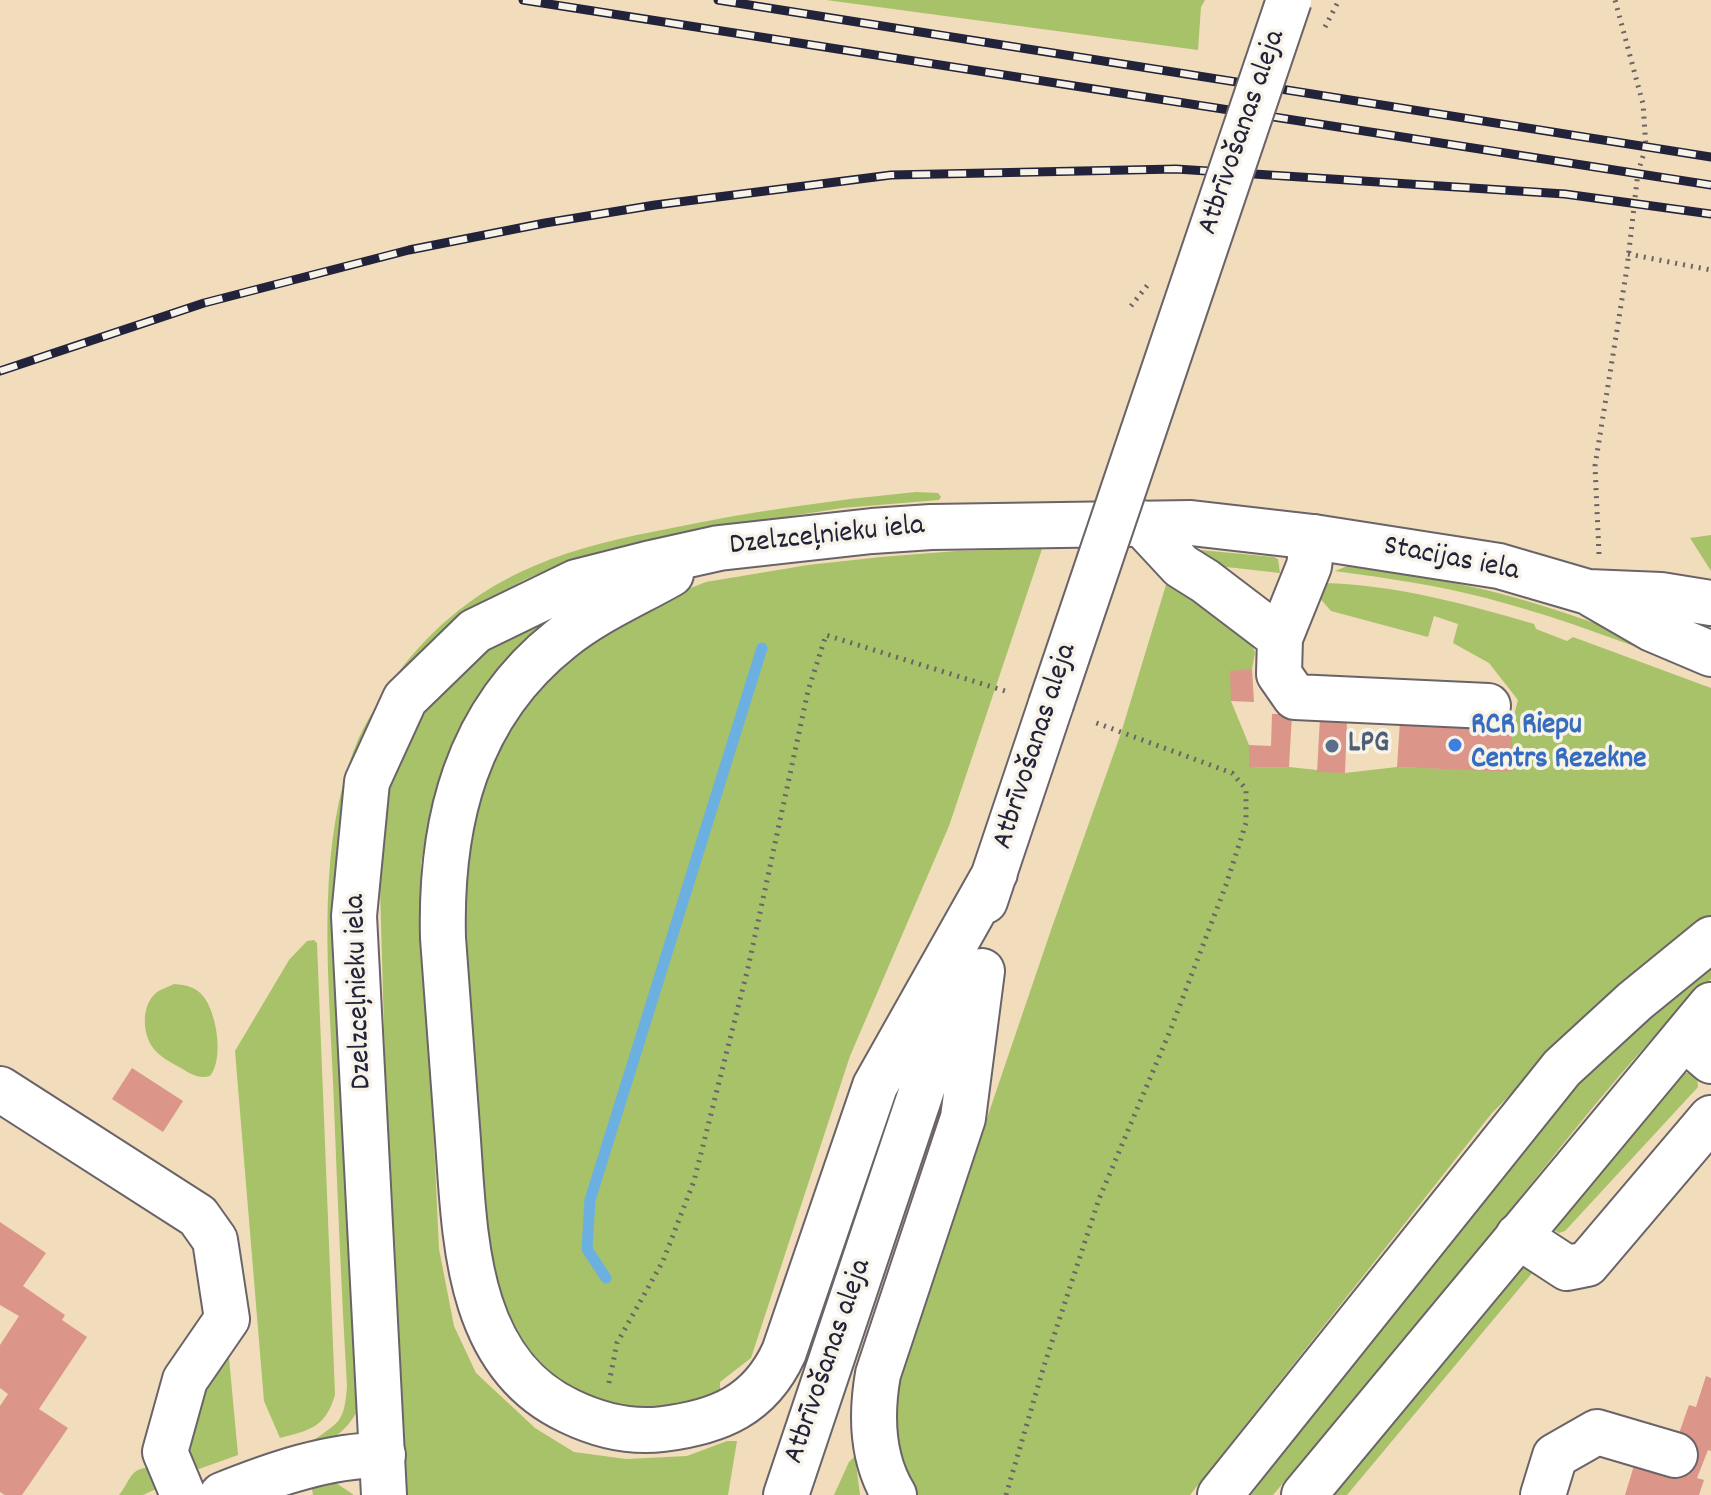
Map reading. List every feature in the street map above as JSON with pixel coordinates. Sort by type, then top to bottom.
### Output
[{"type":"main road","name":"Atbrīvošanas aleja","points":[[786,1495],[1289,0]]},
{"type":"main road","name":"Dzelzceļnieku iela","points":[[384,1475],[354,916],[367,782],[405,699],[475,631],[576,582],[719,548],[917,528],[1141,523],[1191,523],[1313,537]]},
{"type":"main road","points":[[1141,523],[1181,566],[1280,638]]},
{"type":"main road","name":"Stacijas iela","points":[[1313,537],[1499,566],[1593,575],[1661,595],[1711,603]]},
{"type":"main road","points":[[1313,537],[1309,566],[1280,638],[1279,674],[1295,697],[1488,706]]},
{"type":"main road","points":[[719,548],[586,620],[535,661],[490,722],[470,763],[452,815],[442,889],[443,938],[466,1246],[480,1307],[494,1338],[514,1370],[533,1389],[584,1419],[636,1430],[701,1421],[744,1404],[760,1391],[775,1373],[784,1352],[875,1086],[995,873]]},
{"type":"main road","name":"Stacijas iela","points":[[1593,575],[1652,629],[1711,654]]},
{"type":"main road","points":[[894,1495],[881,1466],[873,1404],[878,1374],[963,1118],[995,873]]},
{"type":"main road","points":[[1220,1495],[1562,1068],[1635,1001],[1711,939]]},
{"type":"main road","points":[[1304,1495],[1518,1236],[1697,1050],[1711,1005]]},
{"type":"main road","points":[[0,1089],[198,1216],[215,1240],[227,1319],[185,1380],[165,1452],[183,1495]]},
{"type":"main road","points":[[1518,1236],[1567,1268],[1587,1264],[1711,1118]]},
{"type":"main road","points":[[1543,1495],[1555,1456],[1597,1432],[1696,1461]]},
{"type":"main road","name":"Dzelzceļnieku iela","points":[[222,1495],[303,1467],[365,1455],[384,1475]]},
{"type":"path","points":[[1593,575],[1595,466],[1638,172],[1646,147],[1643,104],[1615,0]]},
{"type":"path","points":[[1628,254],[1711,270]]},
{"type":"path","points":[[609,1383],[617,1343],[663,1261],[694,1181],[748,968],[808,691],[826,635],[1005,691]]},
{"type":"path","points":[[1006,1495],[1044,1366],[1099,1199],[1170,1031],[1226,885],[1246,823],[1246,789],[1232,773],[1091,721]]},
{"type":"green space","points":[[826,0],[1205,0],[1201,7],[1198,50]]},
{"type":"green space","points":[[916,492],[938,493],[941,497],[939,500],[842,508],[723,527],[595,554],[524,580],[470,611],[371,733],[359,1408],[340,1432],[313,1446],[313,1441],[342,1415],[347,1387],[329,1003],[328,921],[332,841],[349,764],[376,705],[412,656],[458,610],[514,575],[551,559],[602,543],[702,522]]},
{"type":"green space","points":[[1711,535],[1711,571],[1690,538]]},
{"type":"green space","points":[[1042,549],[949,826],[850,1056],[751,1358],[720,1382],[720,1395],[669,1410],[626,1410],[585,1401],[535,1370],[500,1313],[483,1248],[456,905],[465,831],[488,763],[518,709],[566,655],[632,611],[706,582],[808,565],[881,557]]},
{"type":"green space","points":[[1196,551],[1274,557],[1278,559],[1280,573],[1191,563]]},
{"type":"green space","points":[[1350,565],[1453,583],[1538,604],[1711,667],[1711,676],[1515,606],[1467,593],[1335,571]]},
{"type":"green space","points":[[1169,575],[1248,630],[1255,653],[1252,669],[1231,701],[1249,745],[1250,768],[1289,767],[1345,773],[1397,767],[1511,771],[1512,723],[1518,700],[1489,663],[1453,643],[1458,624],[1434,616],[1428,637],[1331,611],[1317,595],[1324,583],[1378,587],[1483,609],[1534,624],[1536,629],[1567,641],[1573,637],[1711,688],[1711,920],[1546,1059],[1492,1113],[1190,1495],[912,1495],[887,1421],[904,1362],[1121,733]]},
{"type":"green space","points":[[554,615],[510,657],[473,711],[437,784],[421,862],[420,935],[429,1033],[439,1249],[454,1326],[476,1373],[535,1428],[574,1452],[626,1459],[687,1456],[727,1441],[737,1441],[728,1495],[402,1495],[390,1238],[379,853],[389,793],[405,741],[441,691],[480,649]]},
{"type":"green space","points":[[307,941],[317,943],[335,1395],[326,1415],[315,1426],[280,1438],[264,1401],[235,1051],[289,960]]},
{"type":"green space","points":[[1711,960],[1711,979],[1657,1033],[1607,1091],[1273,1495],[1251,1495],[1531,1118]]},
{"type":"green space","points":[[174,984],[197,990],[212,1013],[218,1048],[210,1076],[195,1075],[169,1061],[154,1049],[148,1039],[145,1017],[148,1003],[157,992]]},
{"type":"green space","points":[[1683,1073],[1694,1073],[1698,1087],[1565,1231],[1559,1233],[1554,1230],[1551,1225]]},
{"type":"green space","points":[[1521,1265],[1538,1266],[1347,1495],[1328,1495]]},
{"type":"green space","points":[[229,1358],[238,1455],[199,1469],[190,1466],[180,1423],[224,1360]]},
{"type":"green space","points":[[855,1456],[860,1495],[834,1495],[849,1462]]},
{"type":"green space","points":[[145,1468],[151,1469],[156,1479],[156,1489],[143,1495],[119,1495],[132,1475]]},
{"type":"green space","points":[[333,1481],[354,1495],[313,1495],[311,1485]]},
{"type":"building","points":[[1252,669],[1254,702],[1231,701],[1230,671]]},
{"type":"building","points":[[1272,714],[1292,714],[1289,767],[1249,768],[1249,745],[1271,746]]},
{"type":"building","name":"LPG","points":[[1320,718],[1347,720],[1345,773],[1317,772]]},
{"type":"building","name":"RCR Riepu Centrs Rezekne","points":[[1400,721],[1512,723],[1512,772],[1397,767]]},
{"type":"building","points":[[132,1068],[183,1101],[163,1132],[112,1099]]},
{"type":"building","points":[[0,1222],[46,1253],[23,1286],[65,1315],[62,1320],[87,1337],[39,1409],[68,1428],[22,1495],[0,1492],[0,1406],[8,1394],[0,1388],[0,1345],[19,1316],[0,1305]]},
{"type":"building","points":[[1706,1376],[1711,1378],[1711,1451],[1708,1450],[1697,1478],[1704,1480],[1699,1495],[1625,1495],[1636,1459],[1677,1439],[1689,1405],[1696,1407]]},
{"type":"waterway","points":[[606,1278],[587,1249],[590,1200],[762,648]]},
{"type":"railway","points":[[523,0],[1711,185]]},
{"type":"railway","points":[[718,0],[1711,157]]},
{"type":"railway","points":[[0,371],[204,303],[409,250],[655,205],[891,175],[1176,169],[1565,194],[1711,214]]},
{"type":"place","name":"RCR Riepu Centrs Rezekne","points":[[1455,745]]},
{"type":"place","name":"LPG","points":[[1332,746]]}]
